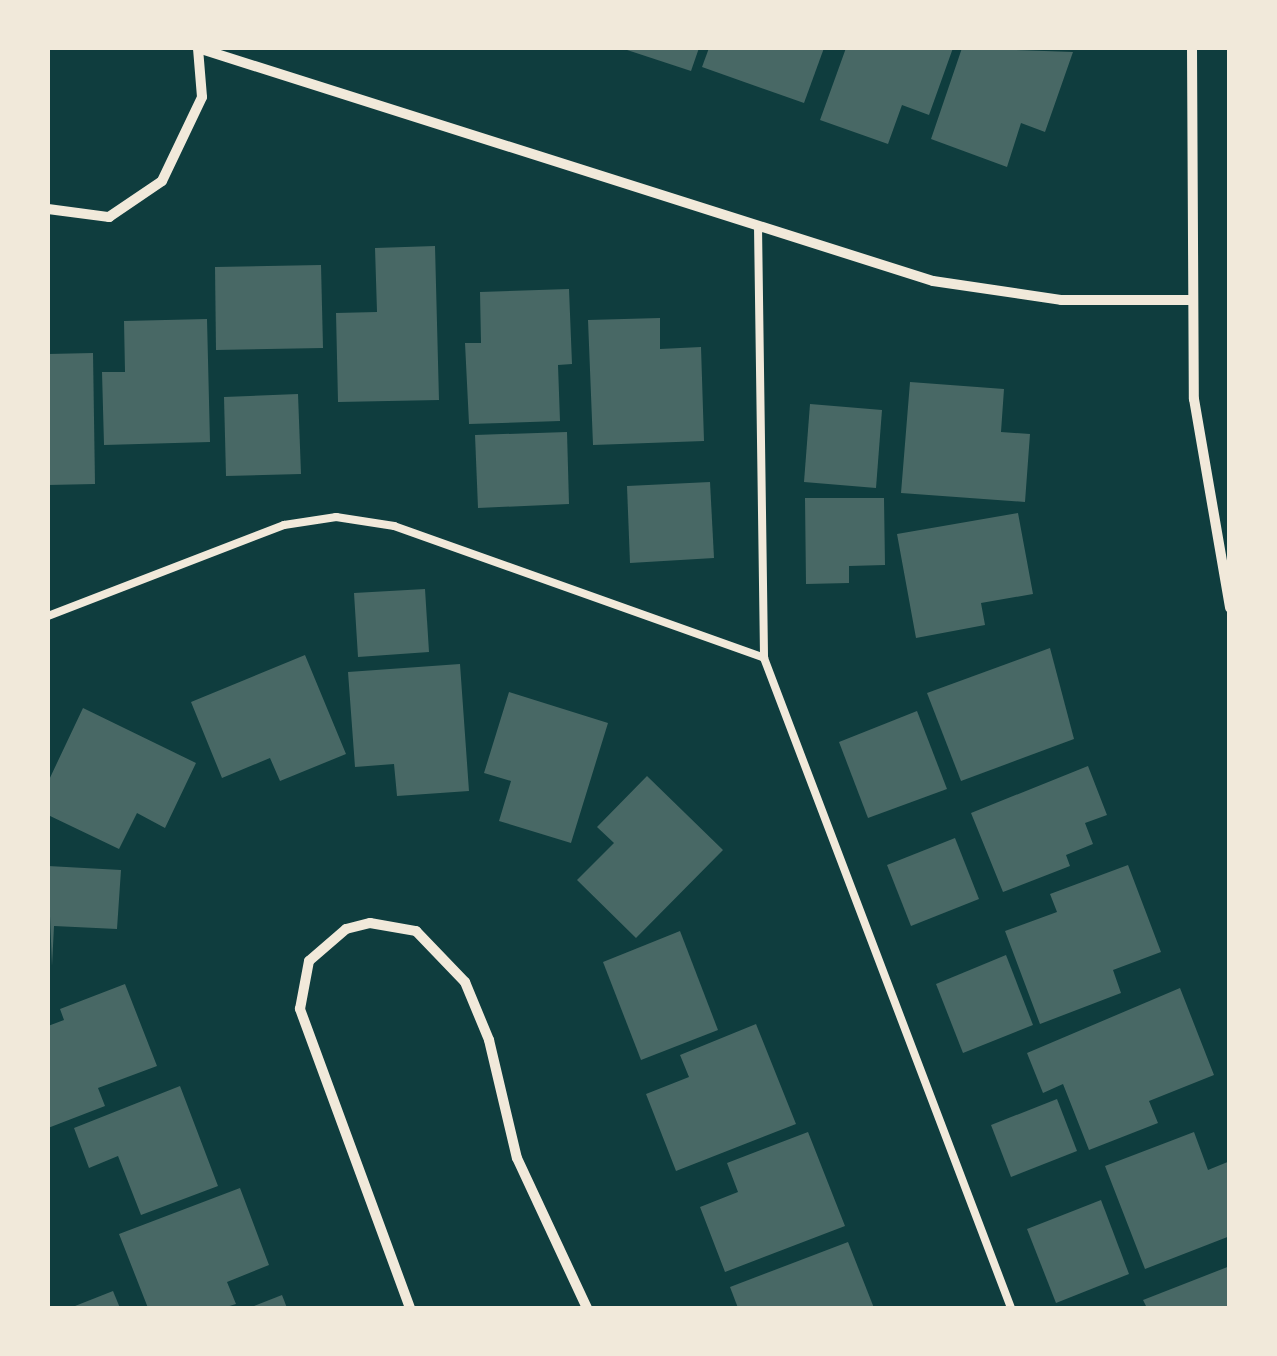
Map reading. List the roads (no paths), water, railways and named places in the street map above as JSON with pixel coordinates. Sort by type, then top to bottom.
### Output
[{"type":"street","points":[[48,209],[109,217],[162,181],[202,97],[198,48],[758,226],[996,293],[1189,300]]},
{"type":"street","points":[[1192,48],[1189,300],[1194,399],[1230,608]]},
{"type":"street","points":[[410,1308],[300,1009],[309,961],[346,929],[370,923],[416,931],[464,982],[489,1040],[517,1158],[587,1308]]},
{"type":"lane","points":[[758,226],[764,658],[1011,1308]]},
{"type":"lane","points":[[48,616],[284,524],[336,517],[394,526],[764,658]]}]
